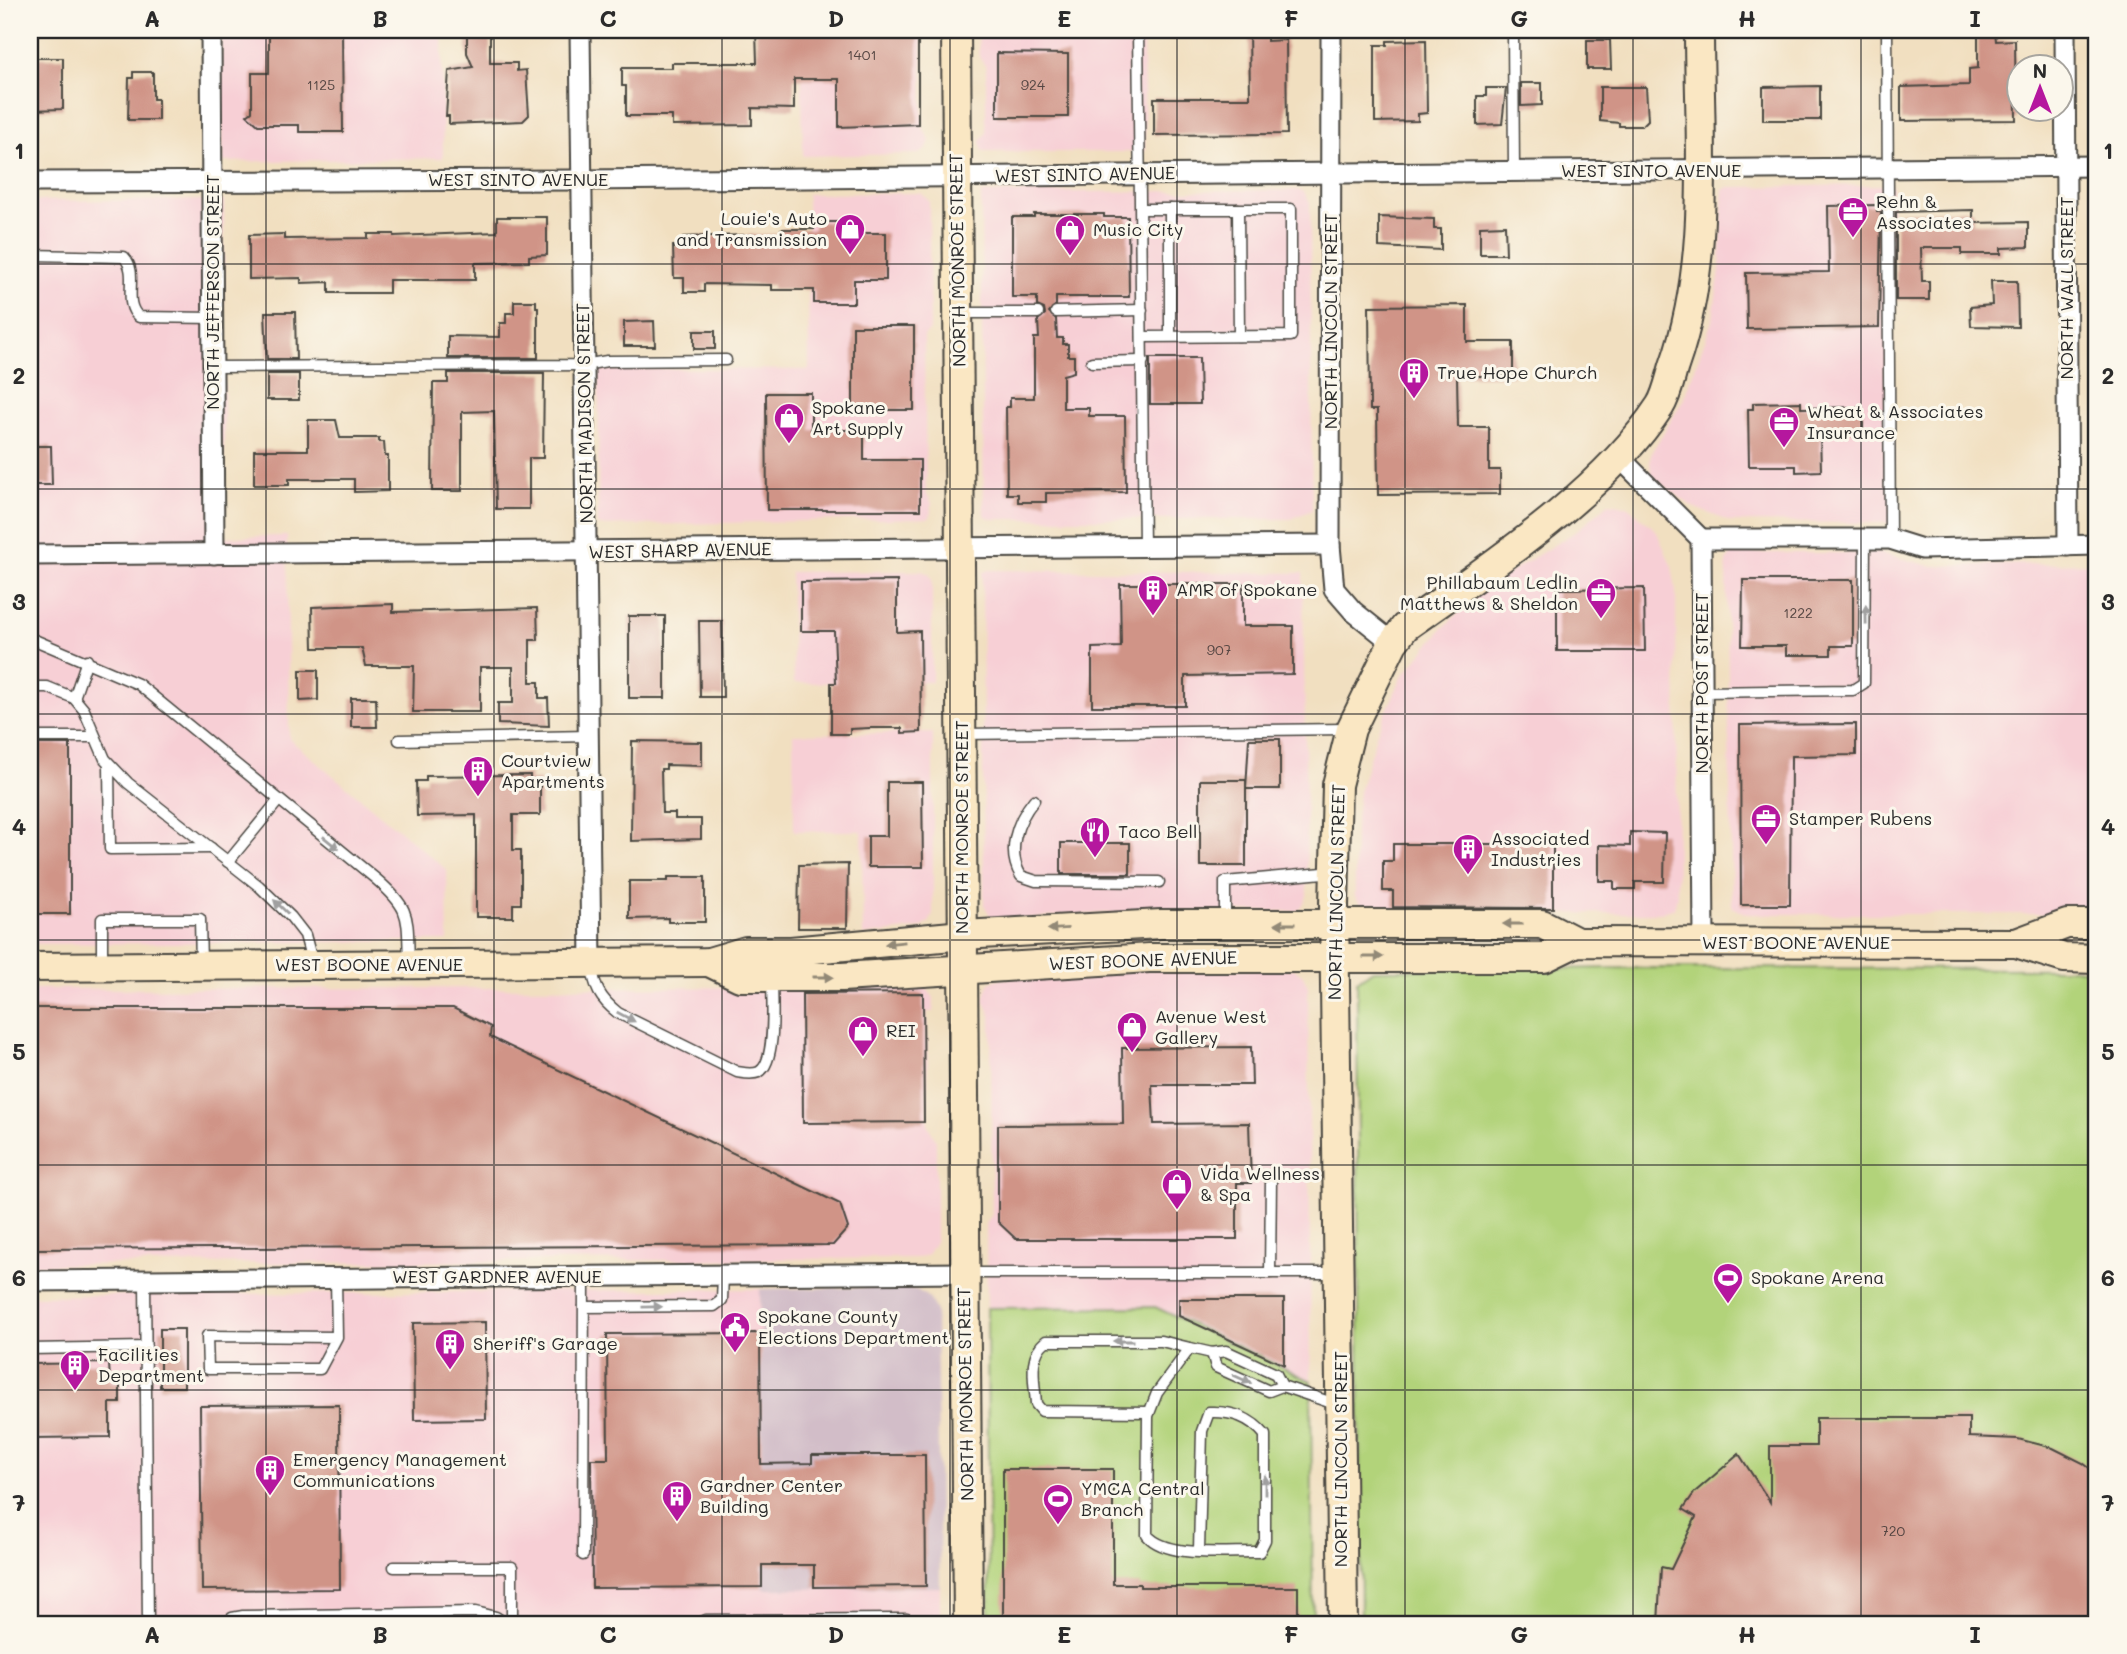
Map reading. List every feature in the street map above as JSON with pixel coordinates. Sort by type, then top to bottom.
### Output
[{"type":"main road","name":"NORTH MONROE STREET","points":[[956,30],[968,1624]]},
{"type":"main road","points":[[1393,643],[1405,627],[1502,558],[1620,458],[1661,404],[1689,325],[1699,249],[1699,30]]},
{"type":"main road","name":"NORTH LINCOLN STREET","points":[[1343,1624],[1334,924],[1337,785],[1351,729],[1393,643]]},
{"type":"main road","name":"WEST BOONE AVENUE","points":[[30,967],[709,962],[746,951],[829,949],[962,935],[1161,924],[1542,924],[1577,942]]},
{"type":"main road","name":"WEST BOONE AVENUE","points":[[2016,943],[2067,924],[2097,924]]},
{"type":"main road","name":"WEST BOONE AVENUE","points":[[709,962],[740,977],[772,977],[962,970],[1091,960],[1544,958],[1577,942],[2016,943],[2064,958],[2097,958]]},
{"type":"street","name":"NORTH JEFFERSON STREET","points":[[211,30],[214,554]]},
{"type":"street","name":"NORTH MADISON STREET","points":[[580,30],[591,964]]},
{"type":"street","name":"NORTH LINCOLN STREET","points":[[1331,30],[1330,545],[1334,589],[1353,611],[1393,643]]},
{"type":"street","name":"NORTH WALL STREET","points":[[2065,30],[2068,546]]},
{"type":"street","name":"WEST SINTO AVENUE","points":[[30,182],[581,180],[2097,166]]},
{"type":"street","points":[[1620,458],[1701,539],[1890,539],[1922,549],[2097,545]]},
{"type":"street","name":"NORTH POST STREET","points":[[1701,539],[1704,943]]},
{"type":"street","name":"WEST SHARP AVENUE","points":[[30,555],[587,553],[1330,545]]},
{"type":"street","name":"WEST GARDNER AVENUE","points":[[30,1281],[965,1273]]},
{"type":"lane","points":[[1138,30],[1144,547]]},
{"type":"lane","points":[[1513,30],[1514,171]]},
{"type":"lane","points":[[1887,30],[1890,539]]},
{"type":"lane","points":[[1141,209],[1291,209],[1292,337],[1142,337]]},
{"type":"lane","points":[[1170,209],[1170,337]]},
{"type":"lane","points":[[1238,209],[1239,337]]},
{"type":"lane","points":[[30,255],[118,255],[129,262],[131,305],[139,317],[214,318]]},
{"type":"lane","points":[[1056,312],[1142,310]]},
{"type":"lane","points":[[958,313],[1038,313]]},
{"type":"lane","points":[[214,367],[584,365],[607,361],[726,360]]},
{"type":"lane","points":[[1092,362],[1143,361]]},
{"type":"lane","points":[[1702,692],[1853,690],[1864,683],[1865,539]]},
{"type":"lane","points":[[30,638],[138,684],[397,897],[407,917],[409,965]]},
{"type":"lane","points":[[74,698],[87,660]]},
{"type":"lane","points":[[30,687],[47,687],[74,698],[84,710],[94,737],[109,764],[128,783],[260,886],[300,927],[313,965]]},
{"type":"lane","points":[[962,734],[1351,729]]},
{"type":"lane","points":[[30,737],[94,737]]},
{"type":"lane","points":[[399,740],[589,737]]},
{"type":"lane","points":[[109,764],[110,849],[211,848]]},
{"type":"lane","points":[[1034,800],[1023,814],[1015,832],[1015,866],[1021,876],[1036,881],[1159,882]]},
{"type":"lane","points":[[228,862],[278,801]]},
{"type":"lane","points":[[1225,924],[1225,882],[1335,872]]},
{"type":"lane","points":[[102,966],[102,919],[200,919],[201,966]]},
{"type":"lane","points":[[591,964],[596,991],[602,1001],[618,1013],[737,1072],[750,1074],[759,1072],[767,1064],[771,1051],[772,977]]},
{"type":"lane","points":[[1270,1273],[1271,1179]]},
{"type":"lane","points":[[965,1273],[1339,1273]]},
{"type":"lane","points":[[583,1307],[714,1306],[722,1300],[723,1275]]},
{"type":"lane","points":[[583,1555],[584,1276]]},
{"type":"lane","points":[[336,1278],[337,1337],[320,1369],[208,1369],[207,1336],[337,1337]]},
{"type":"lane","points":[[145,1280],[148,1624]]},
{"type":"lane","points":[[1149,1412],[1042,1410],[1036,1404],[1034,1357],[1037,1348],[1046,1341],[1161,1341],[1212,1353],[1226,1351],[1276,1374],[1282,1386]]},
{"type":"lane","points":[[30,1349],[146,1347]]},
{"type":"lane","points":[[1190,1348],[1157,1393],[1149,1412],[1147,1535],[1155,1545],[1169,1550],[1259,1552],[1265,1540],[1265,1435],[1254,1422],[1226,1411],[1209,1412],[1202,1431],[1199,1550]]},
{"type":"lane","points":[[1212,1353],[1216,1367],[1269,1391],[1282,1386],[1341,1406]]},
{"type":"lane","points":[[394,1567],[512,1567],[512,1624]]},
{"type":"lane","points":[[225,1624],[232,1618],[243,1616],[476,1612],[496,1617],[506,1624]]},
{"type":"lane","points":[[476,1612],[477,1624]]},
{"type":"lane","points":[[698,1624],[706,1620],[907,1619]]},
{"type":"shaded area","points":[[221,30],[442,30],[443,158],[223,162]]},
{"type":"shaded area","points":[[801,30],[922,30],[923,128],[930,140],[927,149],[919,154],[803,156]]},
{"type":"shaded area","points":[[978,30],[1143,30],[1145,152],[983,152],[980,141],[986,133],[986,67],[979,57]]},
{"type":"shaded area","points":[[1892,185],[1894,523],[1730,522],[1693,507],[1657,481],[1651,473],[1650,462],[1651,453],[1683,401],[1713,318],[1720,269],[1723,190],[1728,187]]},
{"type":"shaded area","points":[[1304,192],[1310,203],[1312,510],[1291,519],[991,519],[984,515],[981,193]]},
{"type":"shaded area","points":[[921,193],[929,201],[930,330],[924,336],[926,492],[932,503],[930,518],[598,526],[599,368],[809,370],[807,194]]},
{"type":"shaded area","points":[[224,200],[224,537],[287,536],[289,739],[447,870],[448,941],[30,944],[30,201]]},
{"type":"shaded area","points":[[1609,503],[1627,506],[1656,530],[1672,567],[1676,590],[1677,897],[1674,908],[1661,913],[1374,914],[1365,910],[1355,897],[1355,830],[1359,792],[1377,732],[1403,675],[1443,628],[1485,588],[1575,532]]},
{"type":"shaded area","points":[[1733,553],[1880,553],[1931,566],[2097,563],[2097,914],[1747,914],[1732,907],[1726,561]]},
{"type":"shaded area","points":[[988,570],[1303,573],[1307,896],[1301,908],[1297,911],[1103,913],[999,920],[991,917],[984,905],[982,573]]},
{"type":"shaded area","points":[[921,571],[929,574],[932,580],[932,682],[794,683],[790,572]]},
{"type":"shaded area","points":[[933,733],[933,914],[929,923],[921,928],[863,936],[862,831],[794,831],[793,734]]},
{"type":"shaded area","points":[[1294,969],[1303,975],[1308,986],[1311,1381],[1155,1307],[987,1308],[986,1223],[992,1215],[991,1015],[984,1000],[989,983],[998,979],[1104,970]]},
{"type":"shaded area","points":[[921,987],[928,990],[934,998],[933,1012],[927,1012],[928,1125],[936,1141],[936,1240],[927,1255],[917,1258],[30,1265],[30,989]]},
{"type":"shaded area","points":[[900,1287],[917,1290],[929,1298],[936,1311],[940,1587],[763,1589],[760,1289]]},
{"type":"shaded area","points":[[760,1289],[763,1588],[940,1587],[940,1624],[30,1624],[30,1296]]},
{"type":"green space","name":"Spokane Arena","points":[[2097,969],[2097,1624],[1361,1624],[1357,981],[1373,970]]},
{"type":"green space","points":[[1155,1307],[1311,1381],[1313,1624],[989,1624],[987,1308]]},
{"type":"building","points":[[269,30],[342,30],[343,132],[299,132],[299,125],[258,125],[247,115],[252,111],[252,73],[269,73]]},
{"type":"building","points":[[467,30],[490,30],[490,63],[517,63],[517,71],[526,70],[529,115],[523,121],[449,124],[449,116],[446,116],[449,71],[473,67],[467,53]]},
{"type":"building","points":[[756,30],[918,30],[918,124],[839,127],[839,79],[794,79],[794,109],[752,108],[752,125],[672,126],[672,116],[626,116],[626,86],[622,86],[622,68],[672,68],[672,63],[757,63]]},
{"type":"building","points":[[1249,30],[1267,30],[1267,41],[1286,40],[1287,134],[1154,135],[1154,98],[1250,98]]},
{"type":"building","points":[[1978,32],[1995,32],[1996,41],[2015,40],[2015,52],[2004,52],[2004,120],[1901,121],[1901,87],[1969,85],[1969,69],[1978,68]]},
{"type":"building","points":[[1426,40],[1427,113],[1418,114],[1418,121],[1375,122],[1375,45],[1387,45],[1387,41]]},
{"type":"building","points":[[1587,40],[1610,40],[1611,69],[1587,69]]},
{"type":"building","points":[[997,53],[1068,54],[1068,117],[997,117]]},
{"type":"building","points":[[30,58],[63,58],[63,109],[30,110]]},
{"type":"building","points":[[133,72],[153,72],[153,99],[158,99],[158,120],[128,120],[129,78],[133,78]]},
{"type":"building","points":[[1521,83],[1542,83],[1542,105],[1521,106]]},
{"type":"building","points":[[1820,86],[1820,120],[1763,120],[1763,87]]},
{"type":"building","points":[[1600,87],[1646,87],[1648,120],[1642,126],[1619,126],[1619,123],[1600,121]]},
{"type":"building","points":[[1486,88],[1506,88],[1502,124],[1477,125],[1477,96],[1486,96]]},
{"type":"building","name":"Rehn & Associates","points":[[1877,205],[1877,212],[1881,212],[1879,327],[1747,329],[1746,273],[1829,272],[1828,206]]},
{"type":"building","points":[[1973,210],[1973,223],[2028,222],[2028,247],[2001,248],[2001,254],[1962,254],[1962,248],[1921,248],[1922,281],[1929,281],[1929,300],[1896,300],[1896,212]]},
{"type":"building","points":[[1034,214],[1104,214],[1104,217],[1128,217],[1129,297],[1056,297],[1056,305],[1049,312],[1056,319],[1057,338],[1063,338],[1063,344],[1068,344],[1068,356],[1074,356],[1074,372],[1063,375],[1063,408],[1089,408],[1089,416],[1125,416],[1126,492],[1046,493],[1046,502],[1018,502],[1018,494],[1007,494],[1006,407],[1010,407],[1010,398],[1034,398],[1034,338],[1039,338],[1038,320],[1045,314],[1044,309],[1037,306],[1037,297],[1012,297],[1012,217],[1034,217]]},
{"type":"building","points":[[497,217],[547,217],[547,255],[529,256],[529,262],[475,263],[475,280],[389,280],[389,293],[329,293],[329,282],[301,283],[301,278],[249,279],[249,235],[284,234],[284,239],[368,238],[368,234],[394,236],[497,232]]},
{"type":"building","points":[[1379,217],[1434,219],[1434,229],[1441,229],[1441,250],[1379,247]]},
{"type":"building","points":[[814,222],[854,222],[854,233],[886,233],[886,280],[854,280],[854,303],[814,303],[814,290],[772,290],[772,285],[704,284],[704,292],[684,292],[684,278],[674,278],[673,246],[683,246],[683,237],[781,234],[781,229],[814,229]]},
{"type":"building","points":[[1505,225],[1506,254],[1480,254],[1480,226]]},
{"type":"building","points":[[1991,281],[2017,281],[2018,327],[1971,326],[1970,307],[1992,305]]},
{"type":"building","points":[[514,301],[536,301],[538,358],[448,358],[448,336],[500,337],[500,323],[506,323],[506,313],[514,313]]},
{"type":"building","name":"True Hope Church","points":[[1467,305],[1467,342],[1513,342],[1513,376],[1457,376],[1458,427],[1489,427],[1489,470],[1500,470],[1500,494],[1378,495],[1377,410],[1370,410],[1369,306]]},
{"type":"building","points":[[265,312],[295,312],[296,359],[267,359]]},
{"type":"building","points":[[654,321],[655,346],[624,346],[624,322]]},
{"type":"building","points":[[853,326],[914,326],[914,410],[853,410]]},
{"type":"building","points":[[694,331],[715,331],[715,349],[694,349]]},
{"type":"building","points":[[1150,358],[1199,358],[1200,404],[1150,404]]},
{"type":"building","points":[[448,373],[544,373],[543,458],[529,458],[529,509],[496,509],[494,411],[462,412],[462,491],[432,491],[433,383],[448,383]]},
{"type":"building","points":[[267,374],[299,374],[299,400],[267,400]]},
{"type":"building","name":"Spokane Art Supply","points":[[766,393],[811,393],[811,430],[864,430],[864,460],[920,460],[920,510],[767,510]]},
{"type":"building","name":"Wheat & Associates Insurance","points":[[1801,402],[1801,408],[1863,407],[1863,431],[1820,432],[1821,471],[1796,472],[1796,466],[1749,466],[1748,409],[1753,409],[1753,403]]},
{"type":"building","points":[[308,420],[336,420],[340,438],[379,438],[379,442],[384,442],[385,456],[388,456],[388,491],[354,492],[354,479],[289,479],[289,485],[254,485],[254,450],[308,450]]},
{"type":"building","points":[[30,446],[51,446],[52,485],[30,485]]},
{"type":"building","points":[[1743,580],[1853,580],[1853,646],[1831,646],[1831,655],[1786,655],[1786,646],[1742,646]]},
{"type":"building","points":[[897,581],[897,632],[920,631],[921,732],[902,733],[902,728],[870,728],[850,729],[850,734],[831,734],[831,683],[836,683],[834,631],[801,631],[801,582]]},
{"type":"building","points":[[1120,584],[1243,584],[1243,626],[1293,626],[1293,674],[1185,676],[1185,706],[1092,706],[1092,648],[1121,647]]},
{"type":"building","name":"Phillabaum Ledlin Matthews & Sheldon","points":[[1644,588],[1645,651],[1557,651],[1557,589]]},
{"type":"building","points":[[393,604],[393,612],[537,608],[538,640],[530,640],[530,682],[539,682],[539,698],[548,698],[549,726],[498,724],[498,703],[513,703],[513,667],[480,667],[480,712],[413,712],[414,666],[366,666],[362,648],[313,648],[312,607]]},
{"type":"building","points":[[629,616],[665,616],[665,698],[629,698]]},
{"type":"building","points":[[699,621],[722,621],[723,697],[700,697]]},
{"type":"building","points":[[300,670],[318,670],[318,700],[300,701]]},
{"type":"building","points":[[351,698],[376,698],[377,727],[351,727]]},
{"type":"building","points":[[1856,724],[1856,755],[1791,756],[1790,905],[1741,905],[1740,725]]},
{"type":"building","points":[[1249,739],[1280,739],[1280,789],[1246,789]]},
{"type":"building","points":[[632,741],[702,742],[702,766],[666,765],[666,769],[661,769],[662,813],[675,813],[675,819],[701,819],[701,839],[631,841]]},
{"type":"building","points":[[30,744],[70,744],[70,914],[30,914]]},
{"type":"building","points":[[530,775],[530,780],[540,780],[540,815],[513,815],[513,850],[521,850],[521,904],[513,904],[513,917],[476,917],[476,815],[417,816],[416,781],[426,781],[426,776]]},
{"type":"building","points":[[1200,780],[1246,780],[1246,866],[1200,866]]},
{"type":"building","points":[[887,782],[922,782],[923,867],[868,867],[868,836],[887,836]]},
{"type":"building","points":[[1630,832],[1665,833],[1664,882],[1635,882],[1635,889],[1614,889],[1614,881],[1599,881],[1599,845],[1630,846]]},
{"type":"building","name":"Taco Bell","points":[[1061,843],[1130,843],[1130,874],[1061,874]]},
{"type":"building","name":"Associated Industries","points":[[1393,844],[1553,844],[1553,908],[1393,907],[1393,891],[1383,891],[1383,861],[1393,861]]},
{"type":"building","points":[[848,864],[847,928],[798,928],[799,865]]},
{"type":"building","points":[[668,877],[705,877],[705,922],[668,922],[668,918],[629,919],[629,881],[668,881]]},
{"type":"building","name":"REI","points":[[923,993],[924,1122],[803,1123],[802,994]]},
{"type":"building","points":[[30,1008],[453,1008],[491,1027],[490,1037],[840,1204],[848,1228],[833,1245],[30,1249]]},
{"type":"building","points":[[1251,1047],[1252,1085],[1152,1085],[1154,1124],[1249,1123],[1251,1183],[1237,1183],[1237,1239],[1016,1239],[998,1222],[998,1125],[1123,1124],[1122,1048]]},
{"type":"building","points":[[1179,1299],[1284,1299],[1284,1365],[1179,1316]]},
{"type":"building","name":"Sheriff's Garage","points":[[485,1322],[486,1419],[414,1420],[413,1323]]},
{"type":"building","points":[[160,1329],[184,1329],[184,1387],[160,1387]]},
{"type":"building","name":"Gardner Center Building","points":[[760,1333],[761,1464],[812,1463],[812,1455],[925,1455],[926,1586],[814,1587],[814,1565],[762,1565],[762,1587],[592,1588],[591,1459],[608,1459],[607,1334]]},
{"type":"building","name":"Facilities Department","points":[[109,1363],[110,1382],[120,1382],[120,1403],[110,1403],[110,1437],[30,1438],[30,1364]]},
{"type":"building","name":"Emergency Management Communications","points":[[339,1405],[340,1589],[202,1590],[200,1406]]},
{"type":"building","points":[[1816,1418],[1969,1418],[1969,1437],[2018,1439],[2053,1448],[2083,1463],[2097,1474],[2097,1624],[1658,1624],[1661,1567],[1671,1569],[1696,1517],[1683,1509],[1695,1492],[1739,1454],[1770,1502],[1770,1446],[1816,1446]]},
{"type":"building","name":"YMCA Central Branch","points":[[1003,1469],[1113,1469],[1113,1584],[1140,1584],[1140,1587],[1298,1587],[1298,1624],[1003,1624]]},
{"type":"place","name":"Rehn & Associates","points":[[1853,239]]},
{"type":"place","name":"Louie's Auto and Transmission","points":[[850,256]]},
{"type":"place","name":"Music City","points":[[1070,257]]},
{"type":"place","name":"True Hope Church","points":[[1414,400]]},
{"type":"place","name":"Spokane Art Supply","points":[[789,445]]},
{"type":"place","name":"Wheat & Associates Insurance","points":[[1784,449]]},
{"type":"place","name":"AMR of Spokane","points":[[1153,617]]},
{"type":"place","name":"Phillabaum Ledlin Matthews & Sheldon","points":[[1601,620]]},
{"type":"place","name":"Courtview Apartments","points":[[478,798]]},
{"type":"place","name":"Stamper Rubens","points":[[1766,846]]},
{"type":"place","name":"Taco Bell","points":[[1095,859]]},
{"type":"place","name":"Associated Industries","points":[[1468,876]]},
{"type":"place","name":"Avenue West Gallery","points":[[1132,1054]]},
{"type":"place","name":"REI","points":[[863,1058]]},
{"type":"place","name":"Vida Wellness & Spa","points":[[1177,1211]]},
{"type":"place","name":"Spokane Arena","points":[[1728,1305]]},
{"type":"place","name":"Spokane County Elections Department","points":[[735,1354]]},
{"type":"place","name":"Sheriff's Garage","points":[[450,1371]]},
{"type":"place","name":"Facilities Department","points":[[75,1392]]},
{"type":"place","name":"Emergency Management Communications","points":[[270,1497]]},
{"type":"place","name":"Gardner Center Building","points":[[677,1523]]},
{"type":"place","name":"YMCA Central Branch","points":[[1058,1526]]}]
